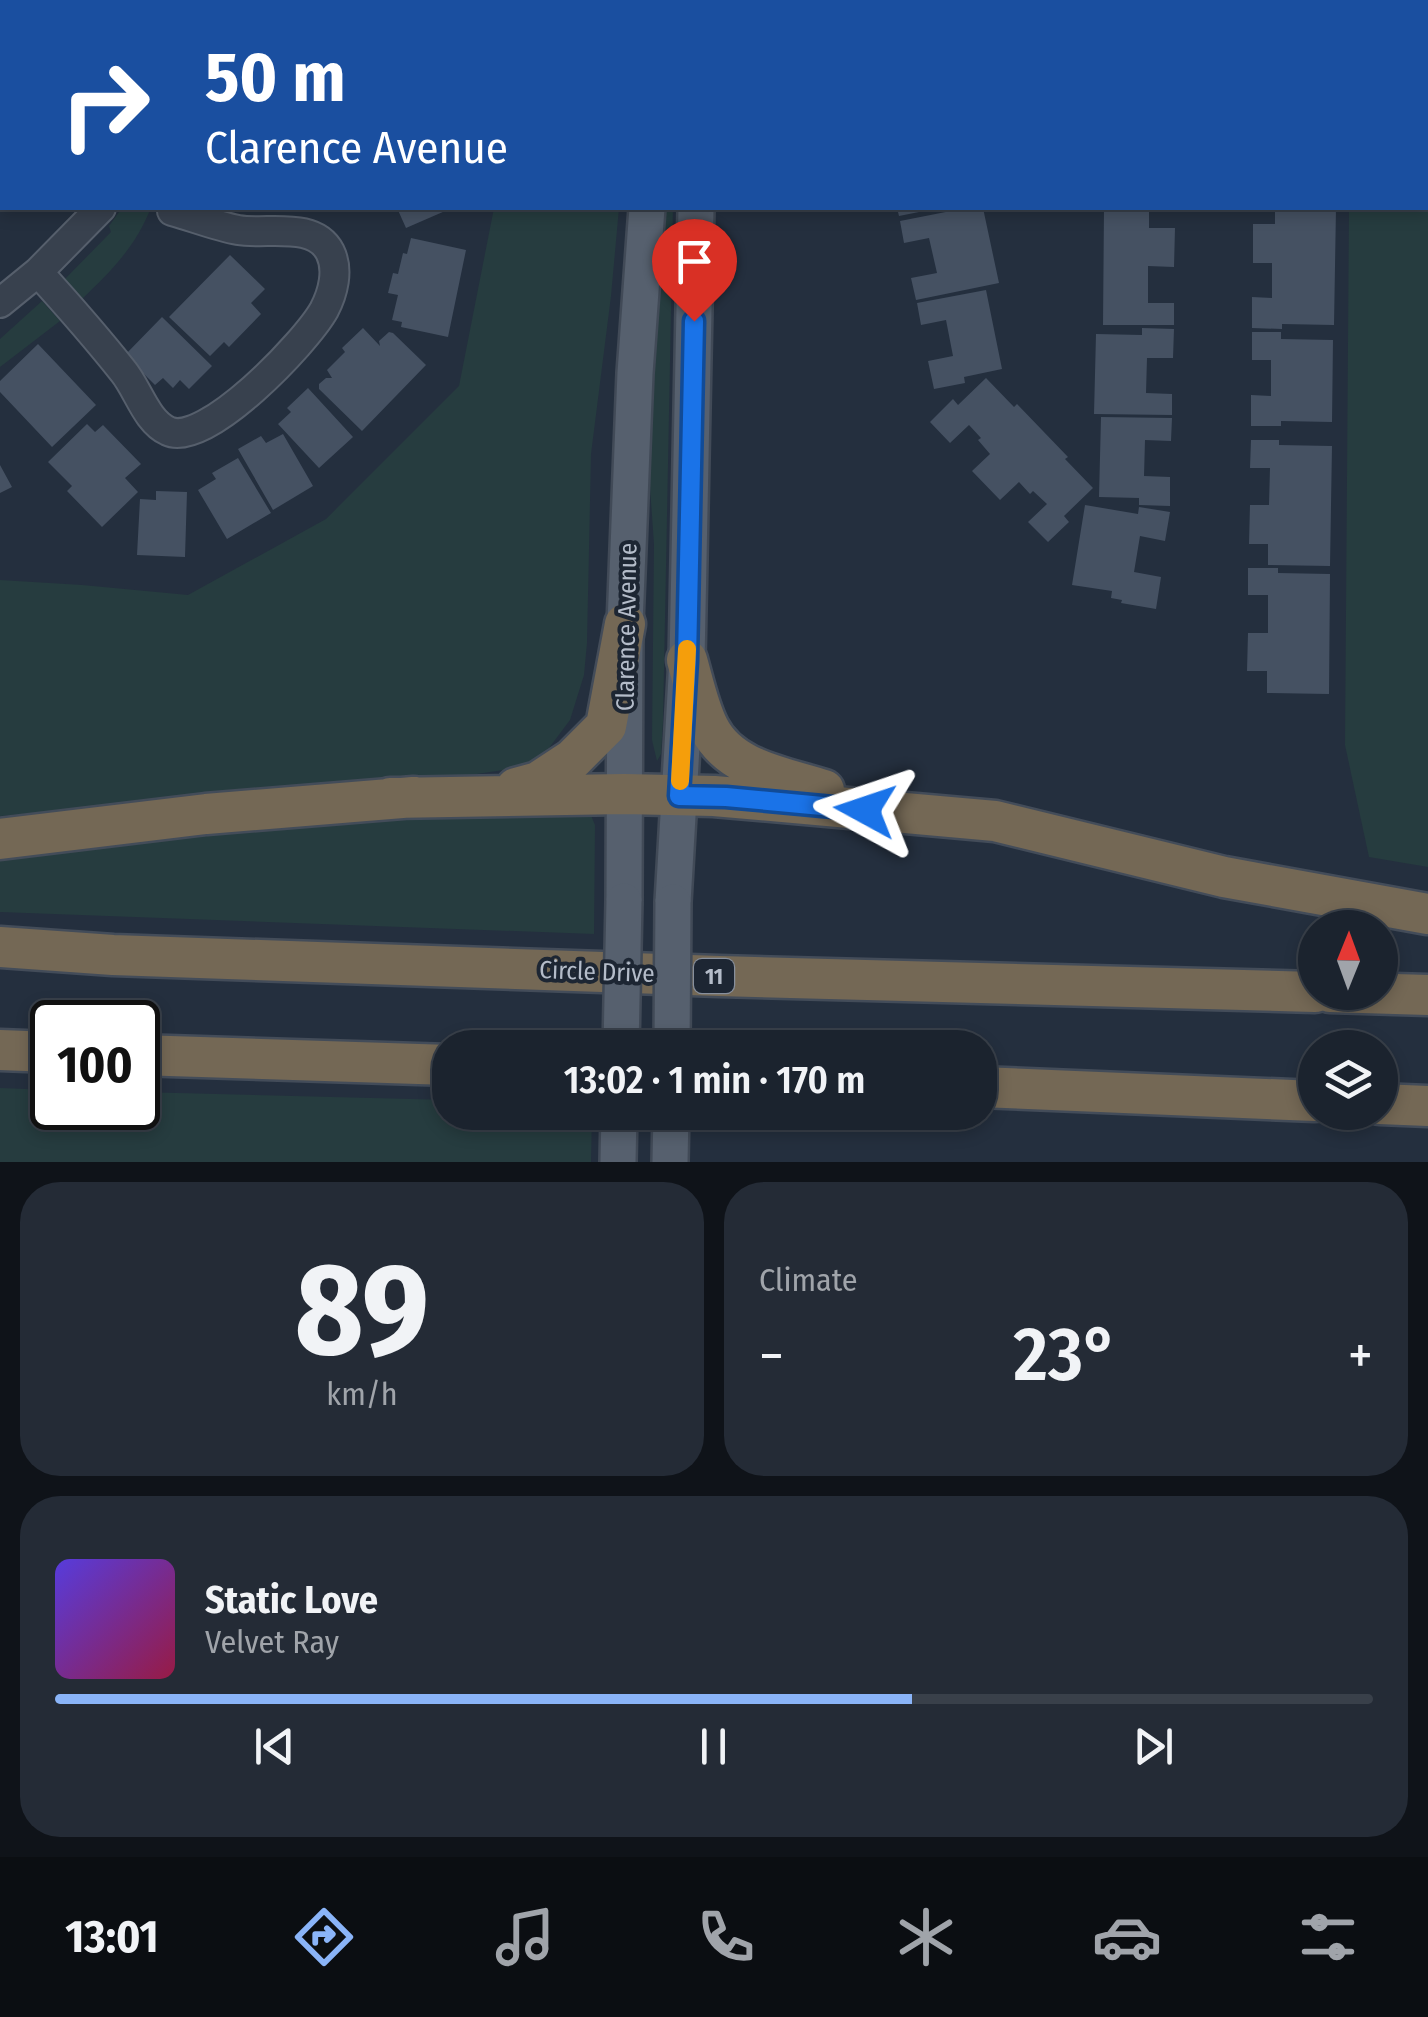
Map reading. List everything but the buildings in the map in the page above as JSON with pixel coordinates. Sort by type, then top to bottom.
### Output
[{"type":"highway","points":[[0,839],[206,814],[501,792],[538,782],[574,760],[606,726],[626,624]]},
{"type":"highway","points":[[687,660],[709,728],[728,752],[748,766],[900,814]]},
{"type":"highway","points":[[390,798],[624,794],[726,797],[994,821],[1224,877],[1428,914]]},
{"type":"highway","name":"Circle Drive","points":[[0,947],[112,955],[739,977],[1298,992]]},
{"type":"highway","name":"11","points":[[0,964],[112,955]]},
{"type":"highway","points":[[1398,994],[1428,995]]},
{"type":"highway","points":[[0,1050],[30,1051]]},
{"type":"highway","points":[[160,1055],[432,1064]]},
{"type":"highway","points":[[997,1088],[1298,1100]]},
{"type":"highway","points":[[1398,1105],[1428,1106]]},
{"type":"main road","name":"Clarence Avenue","points":[[621,1030],[626,624],[635,372],[647,210]]},
{"type":"main road","points":[[672,1030],[673,902],[687,660],[696,210]]},
{"type":"street","points":[[0,304],[99,210]]},
{"type":"street","points":[[38,272],[126,374],[157,425],[172,434],[189,433],[242,400],[290,356],[325,309],[337,271],[328,248],[303,232],[240,230],[172,211]]},
{"type":"green space","points":[[121,210],[150,210],[130,247],[81,300],[63,281],[111,232],[109,226]]},
{"type":"green space","points":[[494,210],[619,210],[591,454],[584,675],[570,720],[549,748],[523,767],[457,777],[0,816],[0,580],[188,595],[326,519],[459,386]]},
{"type":"green space","points":[[660,210],[673,210],[663,721],[657,761],[652,740],[654,544],[648,459]]},
{"type":"green space","points":[[1349,210],[1428,210],[1428,867],[1369,857],[1345,745]]},
{"type":"green space","points":[[42,301],[60,321],[0,367],[0,339]]},
{"type":"green space","points":[[362,812],[590,813],[595,825],[594,934],[0,912],[0,859]]},
{"type":"green space","points":[[0,1088],[30,1089],[30,1130],[160,1130],[160,1093],[432,1100],[432,1130],[592,1130],[591,1162],[0,1162]]},
{"type":"slow traffic","points":[[680,781],[687,649]]},
{"type":"route","points":[[694,321],[687,660],[679,796],[865,810]]}]
